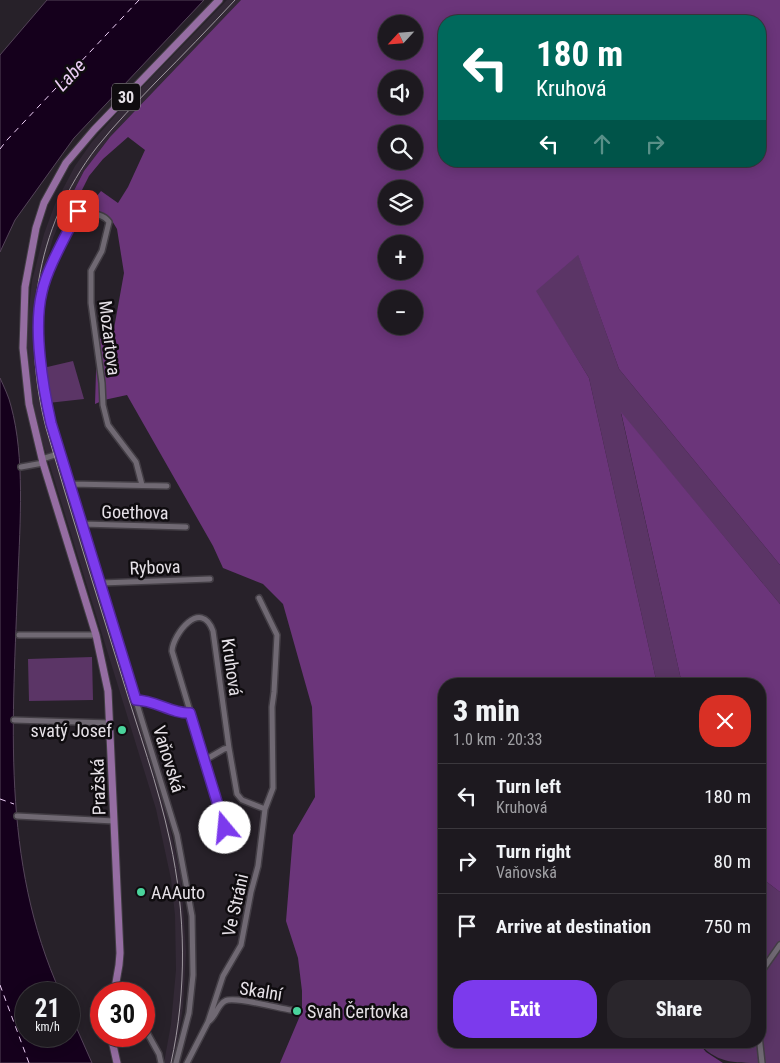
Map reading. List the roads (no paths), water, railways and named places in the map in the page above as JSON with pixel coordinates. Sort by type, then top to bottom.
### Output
[{"type":"main road","name":"Pražská","points":[[116,982],[120,953],[107,686],[96,635],[42,461],[29,404],[24,366],[23,323],[25,287],[36,228],[44,203],[59,174],[83,142],[219,0]]},
{"type":"main road","points":[[114,1047],[118,1063]]},
{"type":"street","name":"Vaňovská","points":[[78,211],[42,292],[40,353],[51,423],[173,819],[192,916],[192,994],[185,1031],[176,1063]]},
{"type":"street","name":"Mozartova","points":[[78,211],[107,218],[109,222],[102,251],[91,271],[91,303],[103,405],[108,425],[136,462],[142,485]]},
{"type":"street","points":[[21,466],[42,461],[61,453]]},
{"type":"street","points":[[71,484],[168,486]]},
{"type":"street","name":"Goethova","points":[[83,524],[186,527]]},
{"type":"street","name":"Rybova","points":[[101,583],[210,579]]},
{"type":"street","name":"Ve Stráni","points":[[187,1063],[208,1022],[223,976],[241,945],[258,866],[265,809],[273,788],[272,707],[277,635],[259,598]]},
{"type":"street","name":"Kruhová","points":[[225,828],[172,656],[172,648],[189,622],[196,617],[201,617],[207,621],[213,631],[237,794],[242,800],[265,809]]},
{"type":"street","points":[[19,635],[96,635]]},
{"type":"street","points":[[136,700],[148,700],[183,713],[190,713]]},
{"type":"street","points":[[14,720],[110,723]]},
{"type":"street","points":[[205,760],[229,748]]},
{"type":"street","points":[[17,816],[114,822]]},
{"type":"street","points":[[766,965],[780,945]]},
{"type":"street","name":"Skalní","points":[[208,1022],[221,1004],[227,1000],[237,1000],[290,1010]]},
{"type":"street","points":[[155,1047],[161,1063]]},
{"type":"street","points":[[760,1048],[762,1063]]},
{"type":"water","name":"Labe","points":[[47,0],[204,0],[74,138],[15,220],[0,252],[0,55]]},
{"type":"water","points":[[0,378],[9,399],[15,426],[20,468],[13,736],[19,841],[28,892],[41,943],[56,982],[15,982],[15,1047],[80,1047],[80,1036],[92,1063],[0,1063]]},
{"type":"railway","points":[[171,1063],[180,1008],[182,924],[170,841],[154,778],[46,428],[38,391],[35,318],[38,282],[47,246],[59,212],[76,179],[97,147],[118,122],[235,0]]},
{"type":"place","name":"svatý Josef","points":[[122,730]]},
{"type":"place","name":"AAAuto","points":[[141,892]]},
{"type":"place","name":"Svah Čertovka","points":[[297,1011]]}]
